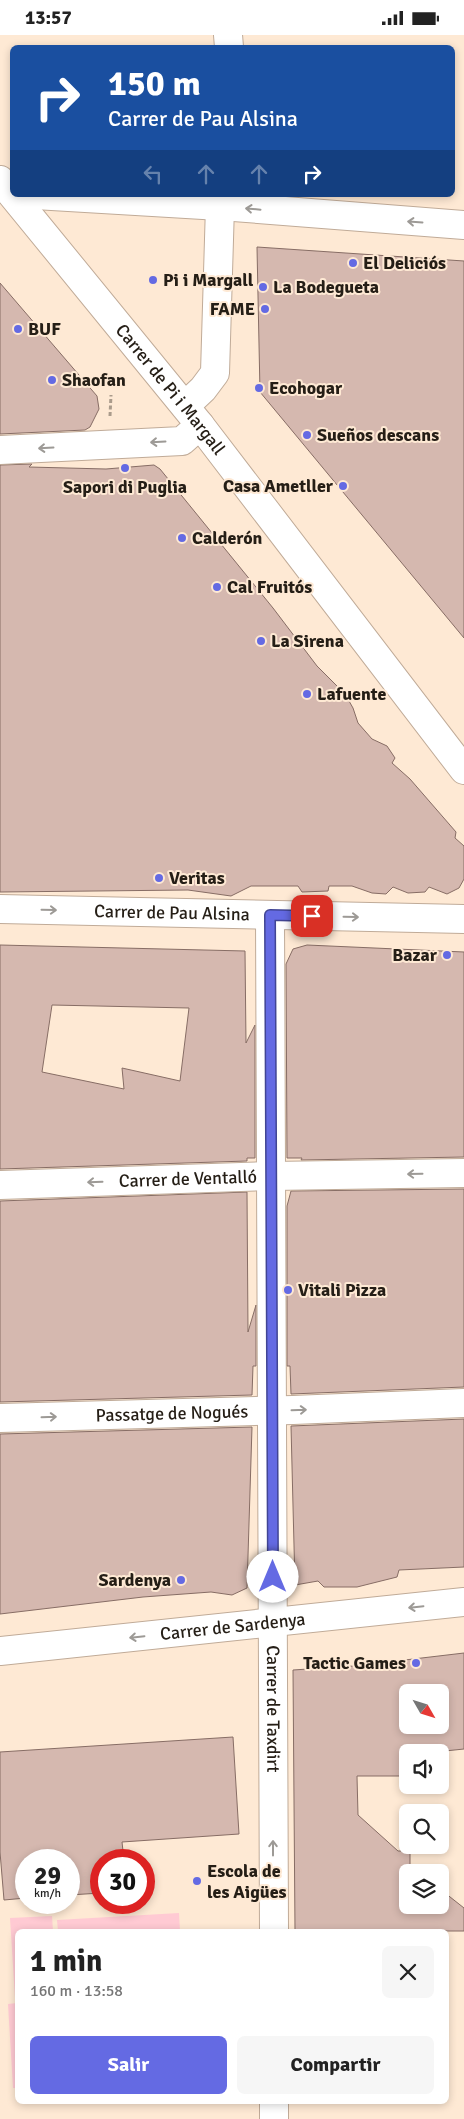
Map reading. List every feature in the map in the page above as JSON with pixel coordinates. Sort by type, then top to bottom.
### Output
[{"type":"street","name":"Carrer de Pi i Margall","points":[[20,197],[193,416],[464,770]]},
{"type":"street","points":[[84,197],[222,209],[464,225]]},
{"type":"street","points":[[0,450],[182,441],[203,389],[215,373],[222,209]]},
{"type":"street","name":"Carrer de Pau Alsina","points":[[0,909],[464,919]]},
{"type":"street","name":"Carrer de Taxdirt","points":[[270,915],[274,1929]]},
{"type":"street","name":"Carrer de Ventalló","points":[[0,1185],[272,1176],[464,1173]]},
{"type":"street","name":"Passatge de Nogués","points":[[0,1418],[272,1411],[464,1403]]},
{"type":"street","name":"Carrer de Sardenya","points":[[0,1651],[464,1602]]},
{"type":"street","points":[[274,2104],[274,2119]]},
{"type":"path","points":[[110,416],[111,395]]},
{"type":"shaded area","points":[[179,1913],[180,1929],[58,1929],[57,1920]]},
{"type":"shaded area","points":[[52,1916],[53,1929],[15,1929],[15,1998],[10,1918]]},
{"type":"shaded area","points":[[15,2003],[15,2088],[13,2088],[8,2004]]},
{"type":"building","points":[[257,247],[464,261],[464,638],[260,392]]},
{"type":"building","points":[[0,283],[97,396],[99,409],[90,427],[85,430],[0,434]]},
{"type":"building","points":[[32,464],[29,467],[106,469],[154,465],[160,469],[273,608],[317,666],[345,694],[353,708],[358,723],[372,739],[387,746],[395,758],[392,763],[410,779],[456,832],[455,838],[464,846],[464,879],[459,888],[447,894],[429,887],[425,892],[408,893],[393,887],[386,894],[372,893],[352,886],[329,886],[328,891],[302,892],[298,886],[251,886],[231,896],[188,890],[0,892],[0,465]]},
{"type":"building","points":[[0,945],[245,951],[246,1043],[255,1025],[255,1158],[247,1158],[247,1161],[0,1169]],"holes":[[[52,1005],[189,1008],[180,1081],[122,1068],[124,1089],[42,1072]]]},
{"type":"building","points":[[307,945],[464,952],[464,1157],[301,1160],[302,1158],[287,1158],[286,964],[293,949]]},
{"type":"building","points":[[464,1189],[464,1387],[291,1394],[290,1366],[287,1366],[287,1206],[291,1191]]},
{"type":"building","points":[[247,1192],[248,1332],[256,1305],[256,1366],[253,1366],[252,1395],[0,1402],[0,1201]]},
{"type":"building","points":[[464,1419],[464,1567],[399,1570],[397,1577],[357,1587],[324,1587],[318,1581],[295,1585],[291,1426]]},
{"type":"building","points":[[252,1427],[247,1588],[232,1595],[211,1592],[143,1597],[0,1614],[0,1434]]},
{"type":"building","points":[[464,1653],[464,1749],[449,1751],[449,1744],[399,1744],[399,1776],[357,1776],[358,1815],[399,1851],[399,1854],[410,1854],[410,1864],[399,1864],[399,1914],[449,1914],[449,1896],[464,1908],[464,1931],[449,1931],[449,1929],[295,1929],[293,1670],[354,1666]]},
{"type":"building","points":[[233,1737],[239,1834],[122,1842],[123,1849],[90,1849],[90,1894],[80,1894],[80,1849],[15,1849],[15,1899],[4,1900],[0,1852],[0,1752]]},
{"type":"place","name":"El Deliciós","points":[[353,263]]},
{"type":"place","name":"Pi i Margall","points":[[153,280]]},
{"type":"place","name":"La Bodegueta","points":[[263,287]]},
{"type":"place","name":"FAME","points":[[265,309]]},
{"type":"place","name":"BUF","points":[[18,329]]},
{"type":"place","name":"Shaofan","points":[[52,380]]},
{"type":"place","name":"Ecohogar","points":[[259,388]]},
{"type":"place","name":"Sueños descans","points":[[307,435]]},
{"type":"place","name":"Sapori di Puglia","points":[[125,468]]},
{"type":"place","name":"Casa Ametller","points":[[343,486]]},
{"type":"place","name":"Calderón","points":[[182,538]]},
{"type":"place","name":"Cal Fruitós","points":[[217,587]]},
{"type":"place","name":"La Sirena","points":[[261,641]]},
{"type":"place","name":"Lafuente","points":[[307,694]]},
{"type":"place","name":"Veritas","points":[[159,878]]},
{"type":"place","name":"Bazar","points":[[447,955]]},
{"type":"place","name":"Vitali Pizza","points":[[288,1290]]},
{"type":"place","name":"Sardenya","points":[[181,1580]]},
{"type":"place","name":"Tactic Games","points":[[416,1663]]},
{"type":"place","name":"Escola de les Aigües","points":[[197,1881]]},
{"type":"route","points":[[273,1577],[270,915],[312,916]]}]
